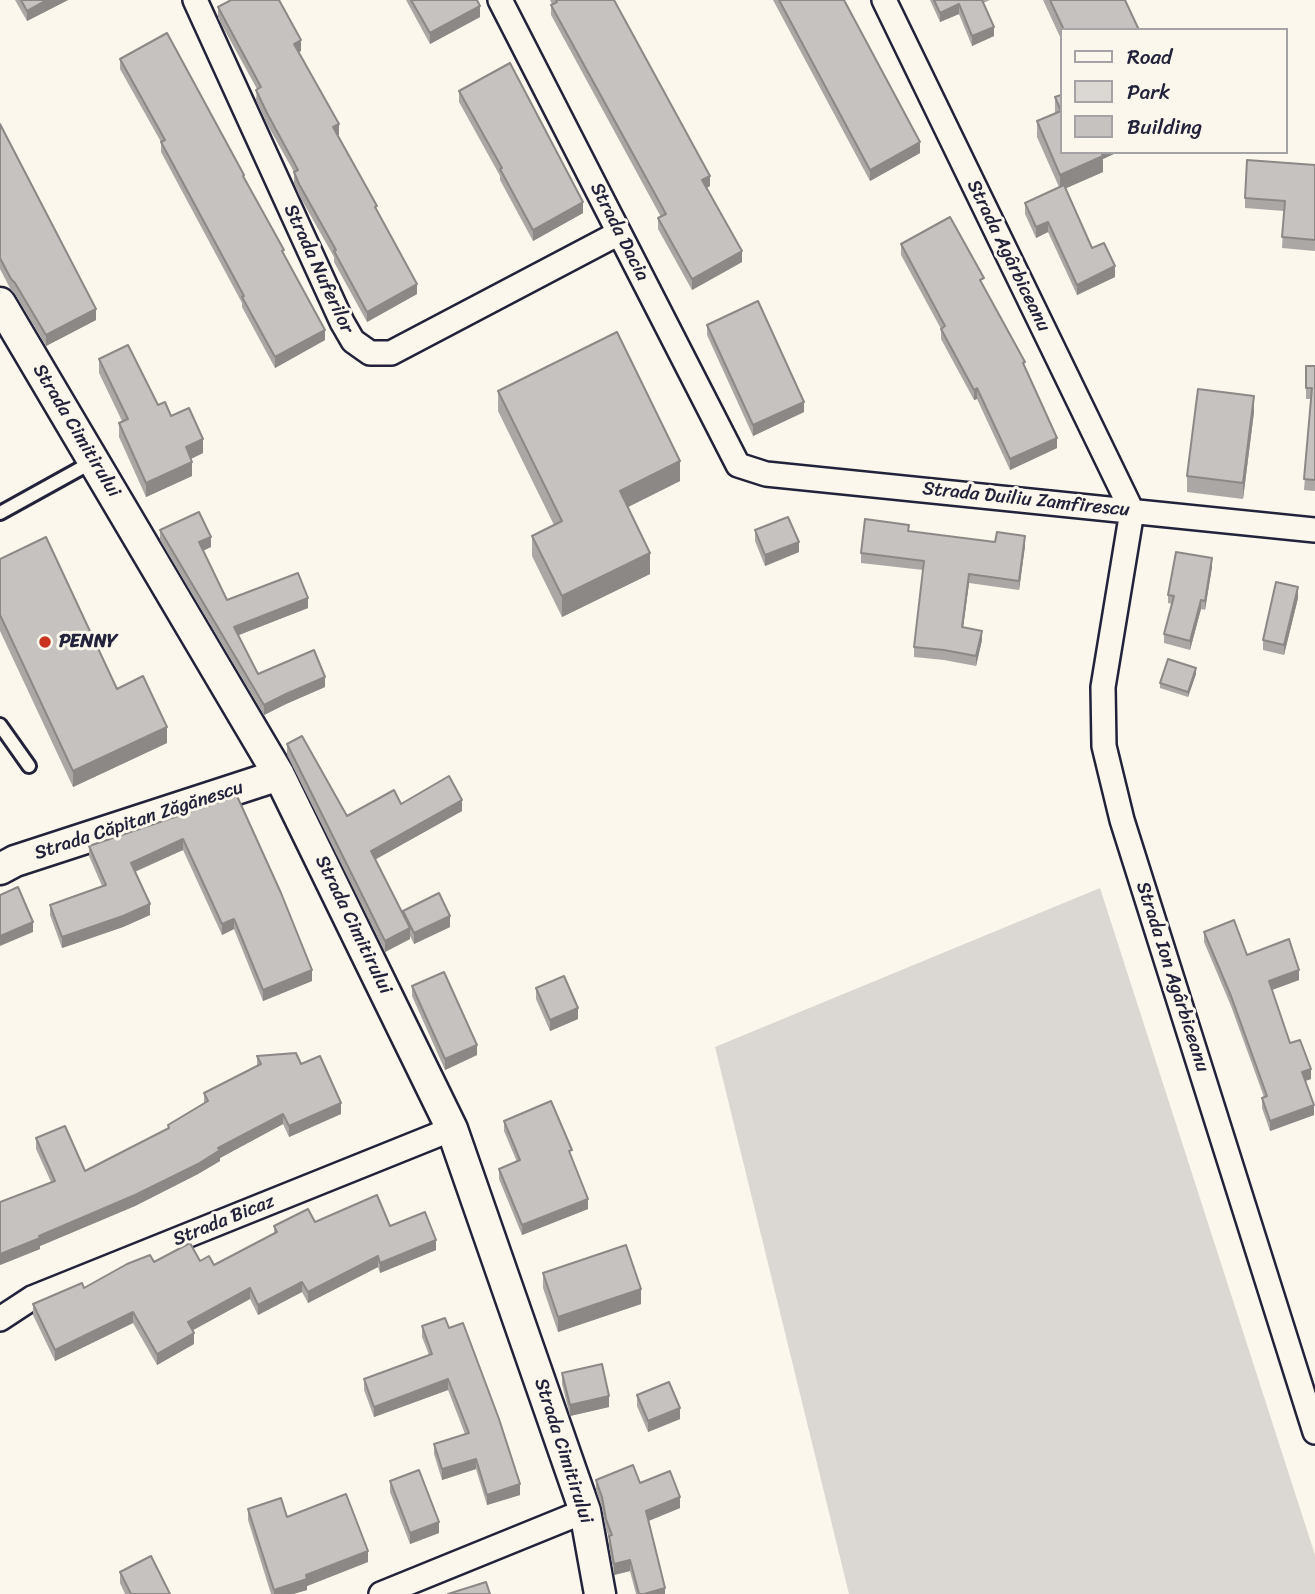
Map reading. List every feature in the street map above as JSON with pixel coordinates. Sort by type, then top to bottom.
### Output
[{"type":"street","name":"Strada Nuferilor","points":[[195,0],[342,322],[353,341],[370,353],[391,353],[619,233]]},
{"type":"street","name":"Strada Dacia","points":[[500,0],[738,465]]},
{"type":"street","name":"Strada Agârbiceanu","points":[[884,0],[1132,512]]},
{"type":"street","name":"Strada Cimitirului","points":[[0,303],[279,775],[452,1129],[585,1511],[600,1594]]},
{"type":"street","name":"Strada Duiliu Zamfirescu","points":[[738,465],[766,474],[1315,530]]},
{"type":"street","name":"Strada Ion Agârbiceanu","points":[[1132,512],[1103,687],[1104,746],[1126,833],[1315,1432]]},
{"type":"street","name":"Strada Căpitan Zăgănescu","points":[[5,857],[279,775]]},
{"type":"street","name":"Strada Bicaz","points":[[0,1319],[32,1298],[452,1129]]},
{"type":"street","points":[[381,1594],[585,1511]]},
{"type":"lane","points":[[0,513],[94,461]]},
{"type":"lane","points":[[0,725],[29,766]]},
{"type":"green space","points":[[1100,888],[1315,1555],[1315,1594],[849,1594],[715,1047]]},
{"type":"building","points":[[21,0],[47,0],[27,11]]},
{"type":"building","points":[[231,0],[279,0],[301,40],[294,44],[339,124],[333,127],[417,284],[367,312],[299,184],[294,172],[298,170],[256,90],[261,87],[218,7]]},
{"type":"building","points":[[411,0],[477,0],[480,6],[430,33]]},
{"type":"building","points":[[556,0],[614,0],[710,176],[702,180],[742,251],[692,279],[658,218],[666,214],[551,5],[557,2]]},
{"type":"building","points":[[779,0],[844,0],[920,142],[870,170]]},
{"type":"building","points":[[934,0],[982,0],[994,27],[972,36],[959,4],[940,13]]},
{"type":"building","points":[[1050,0],[1125,0],[1138,28],[1063,28]]},
{"type":"building","points":[[167,33],[325,330],[275,357],[161,142],[165,140],[120,59]]},
{"type":"building","points":[[510,63],[583,202],[533,230],[459,91]]},
{"type":"building","points":[[1060,95],[1060,109],[1055,97]]},
{"type":"building","points":[[1060,111],[1060,154],[1103,156],[1060,175],[1037,121]]},
{"type":"building","points":[[0,124],[96,309],[46,335],[0,258]]},
{"type":"building","points":[[1247,160],[1315,165],[1315,240],[1282,237],[1285,201],[1245,198]]},
{"type":"building","points":[[1064,185],[1092,248],[1104,243],[1115,266],[1077,285],[1048,222],[1036,227],[1025,203]]},
{"type":"building","points":[[950,217],[984,278],[980,280],[1025,362],[1023,363],[1057,438],[1010,459],[977,388],[974,390],[941,329],[945,326],[901,244]]},
{"type":"building","points":[[758,301],[804,402],[753,425],[707,325]]},
{"type":"building","points":[[617,332],[680,461],[620,491],[650,553],[562,596],[532,536],[562,521],[498,391]]},
{"type":"building","points":[[128,345],[158,405],[165,402],[171,416],[189,408],[203,439],[186,447],[192,462],[146,483],[119,423],[128,419],[99,359]]},
{"type":"building","points":[[1306,366],[1315,366],[1315,480],[1304,479],[1312,388],[1306,388]]},
{"type":"building","points":[[1198,389],[1254,396],[1243,483],[1187,476]]},
{"type":"building","points":[[199,512],[211,537],[199,542],[227,600],[298,573],[308,598],[234,627],[258,674],[314,650],[325,677],[264,705],[160,530]]},
{"type":"building","points":[[788,517],[799,542],[765,555],[755,530]]},
{"type":"building","points":[[865,519],[909,525],[908,531],[995,542],[997,532],[1025,536],[1019,581],[969,574],[962,627],[982,631],[976,656],[914,647],[924,561],[861,553]]},
{"type":"building","points":[[46,537],[117,689],[143,676],[167,727],[73,771],[0,615],[0,559]]},
{"type":"building","points":[[1176,552],[1212,558],[1205,601],[1201,600],[1190,641],[1164,634],[1174,596],[1168,595]]},
{"type":"building","points":[[1276,582],[1298,587],[1284,645],[1263,640]]},
{"type":"building","points":[[1168,659],[1196,668],[1188,692],[1160,683]]},
{"type":"building","points":[[302,736],[347,816],[394,790],[401,804],[449,776],[462,800],[371,851],[410,928],[385,941],[287,744]]},
{"type":"building","points":[[237,796],[312,970],[263,990],[234,919],[222,924],[183,839],[131,863],[150,904],[62,937],[50,905],[106,885],[89,846]]},
{"type":"building","points":[[18,887],[33,922],[0,936],[0,895]]},
{"type":"building","points":[[439,893],[450,916],[414,933],[403,911]]},
{"type":"building","points":[[1234,920],[1247,955],[1289,939],[1299,970],[1269,981],[1290,1043],[1300,1040],[1311,1069],[1302,1072],[1314,1105],[1270,1121],[1262,1098],[1267,1096],[1231,996],[1204,932]]},
{"type":"building","points":[[444,972],[477,1045],[445,1059],[412,986]]},
{"type":"building","points":[[564,976],[578,1008],[550,1020],[536,988]]},
{"type":"building","points":[[296,1053],[301,1064],[320,1056],[341,1103],[289,1126],[283,1114],[218,1148],[220,1150],[198,1164],[135,1195],[0,1254],[0,1202],[55,1181],[36,1138],[65,1126],[85,1171],[169,1128],[168,1125],[208,1101],[204,1093],[261,1064],[257,1056]]},
{"type":"building","points":[[551,1101],[572,1150],[569,1151],[588,1199],[522,1225],[499,1169],[520,1160],[504,1121]]},
{"type":"building","points":[[377,1195],[390,1226],[425,1212],[436,1240],[380,1263],[378,1256],[308,1292],[302,1282],[258,1305],[250,1288],[188,1322],[194,1333],[157,1354],[133,1312],[55,1350],[33,1304],[82,1283],[84,1288],[127,1264],[150,1255],[154,1262],[190,1243],[200,1261],[209,1256],[214,1265],[277,1232],[274,1226],[308,1209],[315,1222]]},
{"type":"building","points":[[626,1245],[641,1289],[558,1317],[543,1273]]},
{"type":"building","points":[[445,1318],[449,1328],[463,1323],[520,1484],[487,1495],[476,1459],[442,1469],[434,1444],[469,1433],[448,1379],[374,1407],[364,1379],[432,1354],[422,1326]]},
{"type":"building","points":[[602,1364],[609,1396],[570,1405],[562,1373]]},
{"type":"building","points":[[669,1382],[680,1408],[648,1421],[637,1395]]},
{"type":"building","points":[[633,1465],[640,1483],[670,1471],[680,1497],[646,1511],[665,1588],[644,1594],[639,1594],[630,1560],[614,1564],[609,1536],[612,1535],[596,1480]]},
{"type":"building","points":[[419,1470],[439,1522],[410,1533],[390,1481]]},
{"type":"building","points":[[346,1494],[368,1551],[306,1575],[307,1579],[274,1590],[248,1509],[281,1498],[287,1517]]},
{"type":"building","points":[[151,1556],[170,1594],[131,1594],[120,1572]]},
{"type":"building","points":[[486,1582],[490,1594],[448,1594]]},
{"type":"place","name":"PENNY","points":[[45,642]]}]
